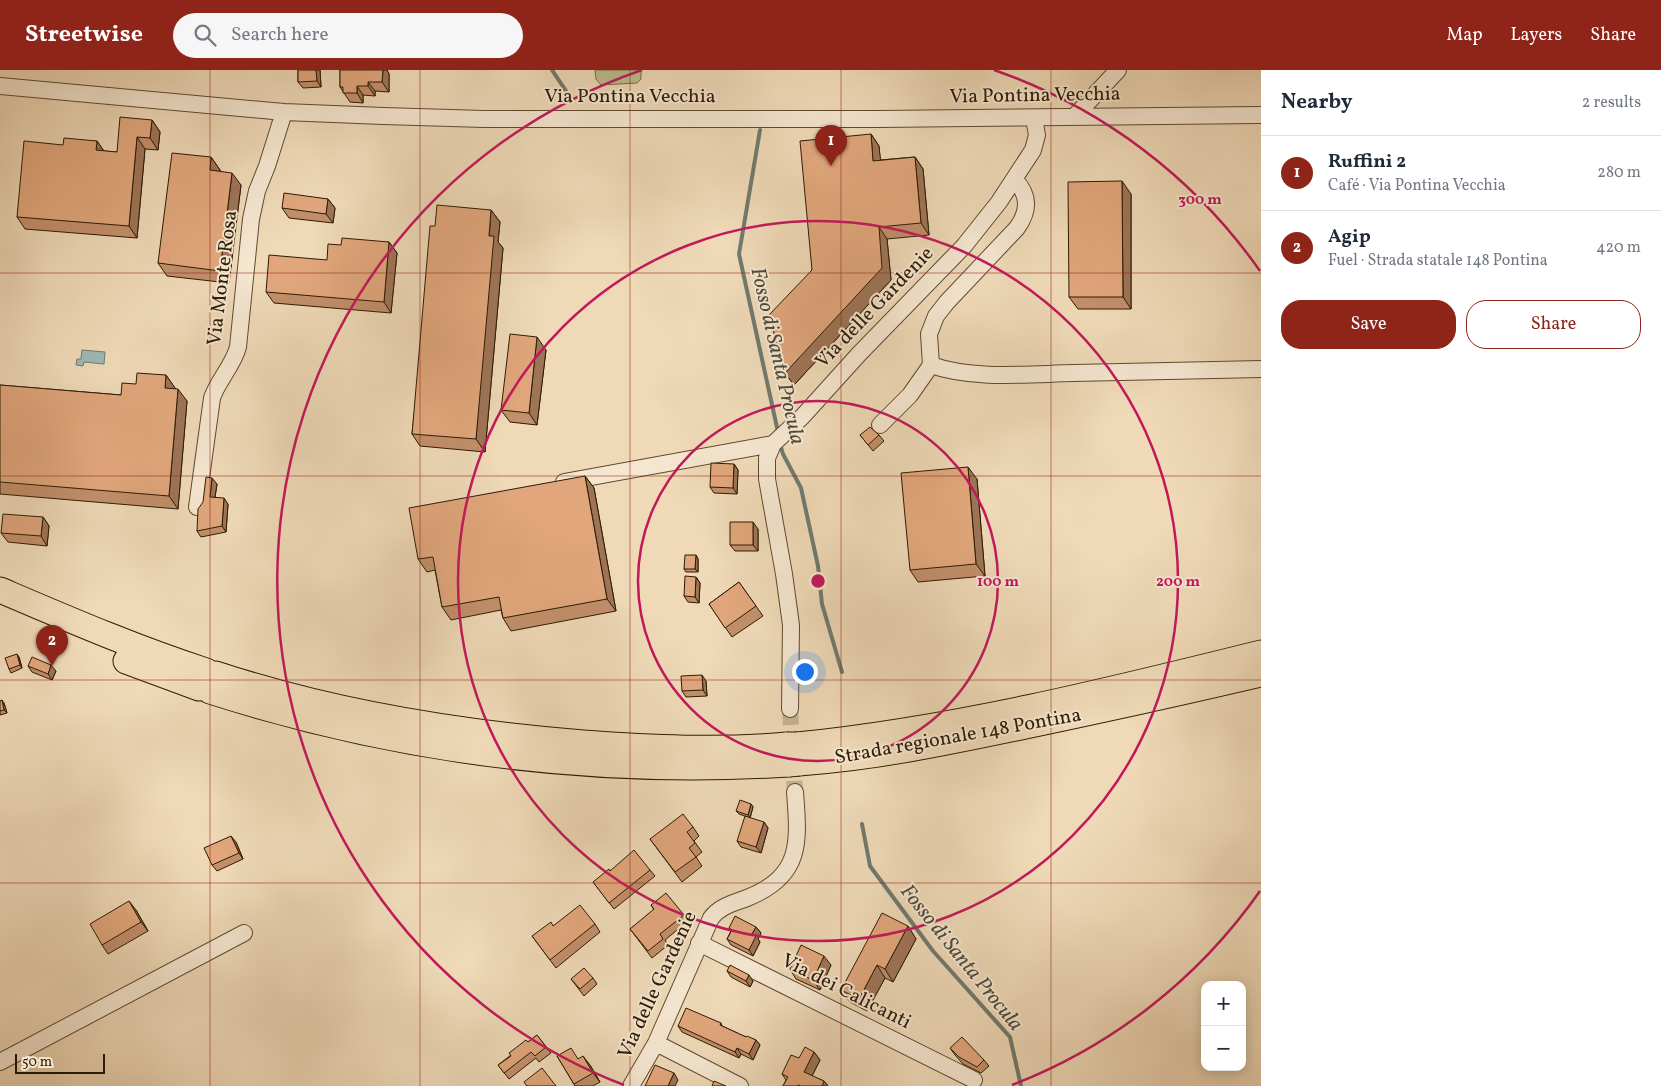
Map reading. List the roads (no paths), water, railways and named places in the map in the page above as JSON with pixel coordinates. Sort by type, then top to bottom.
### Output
[{"type":"highway","points":[[0,590],[88,636]]},
{"type":"highway","points":[[0,607],[88,636]]},
{"type":"highway","name":"Strada regionale 148 Pontina","points":[[88,636],[154,672],[279,693],[352,711],[422,724],[499,735],[634,746],[726,748],[793,754],[861,757],[916,749],[1130,705],[1261,674]]},
{"type":"highway","name":"Strada regionale 148 Pontina","points":[[793,754],[889,734],[1012,712],[1261,653]]},
{"type":"street","points":[[1075,116],[1118,70]]},
{"type":"street","name":"Via Pontina Vecchia","points":[[0,86],[284,112],[484,118],[1034,118],[1261,115]]},
{"type":"street","name":"Via Monte Rosa","points":[[197,508],[212,398],[238,347],[254,202],[284,112]]},
{"type":"street","name":"Via delle Gardenie","points":[[790,710],[791,626],[784,574],[771,505],[766,464],[769,451],[964,246],[999,202],[1027,159],[1035,142],[1034,118]]},
{"type":"street","points":[[880,425],[910,395],[931,365],[929,334],[936,316],[1017,228],[1024,217],[1027,207],[1026,196],[1014,179]]},
{"type":"street","points":[[931,365],[957,372],[978,374],[1261,369]]},
{"type":"street","points":[[553,484],[774,444]]},
{"type":"street","name":"Via delle Gardenie","points":[[631,1086],[656,1043],[711,918],[717,911],[759,892],[774,882],[785,871],[794,853],[797,838],[795,792]]},
{"type":"street","points":[[0,1062],[244,933]]},
{"type":"street","name":"Via dei Calicanti","points":[[699,943],[974,1080]]},
{"type":"street","points":[[656,1043],[740,1086]]},
{"type":"water","points":[[82,350],[105,352],[104,364],[84,362],[83,366],[76,365],[77,359],[81,359]]},
{"type":"waterway","name":"Fosso di Santa Procula","points":[[552,70],[566,91]]},
{"type":"waterway","name":"Fosso di Santa Procula","points":[[760,130],[739,254],[778,432]]},
{"type":"waterway","name":"Fosso di Santa Procula","points":[[780,444],[783,454],[801,488],[818,566],[822,604],[842,672]]},
{"type":"waterway","name":"Fosso di Santa Procula","points":[[862,824],[870,866],[933,951],[1010,1037],[1021,1086]]},
{"type":"tunnel","points":[[790,709],[795,792]]},
{"type":"place","name":"Ruffini 2","points":[[831,166]]},
{"type":"place","name":"Agip","points":[[52,666]]}]
